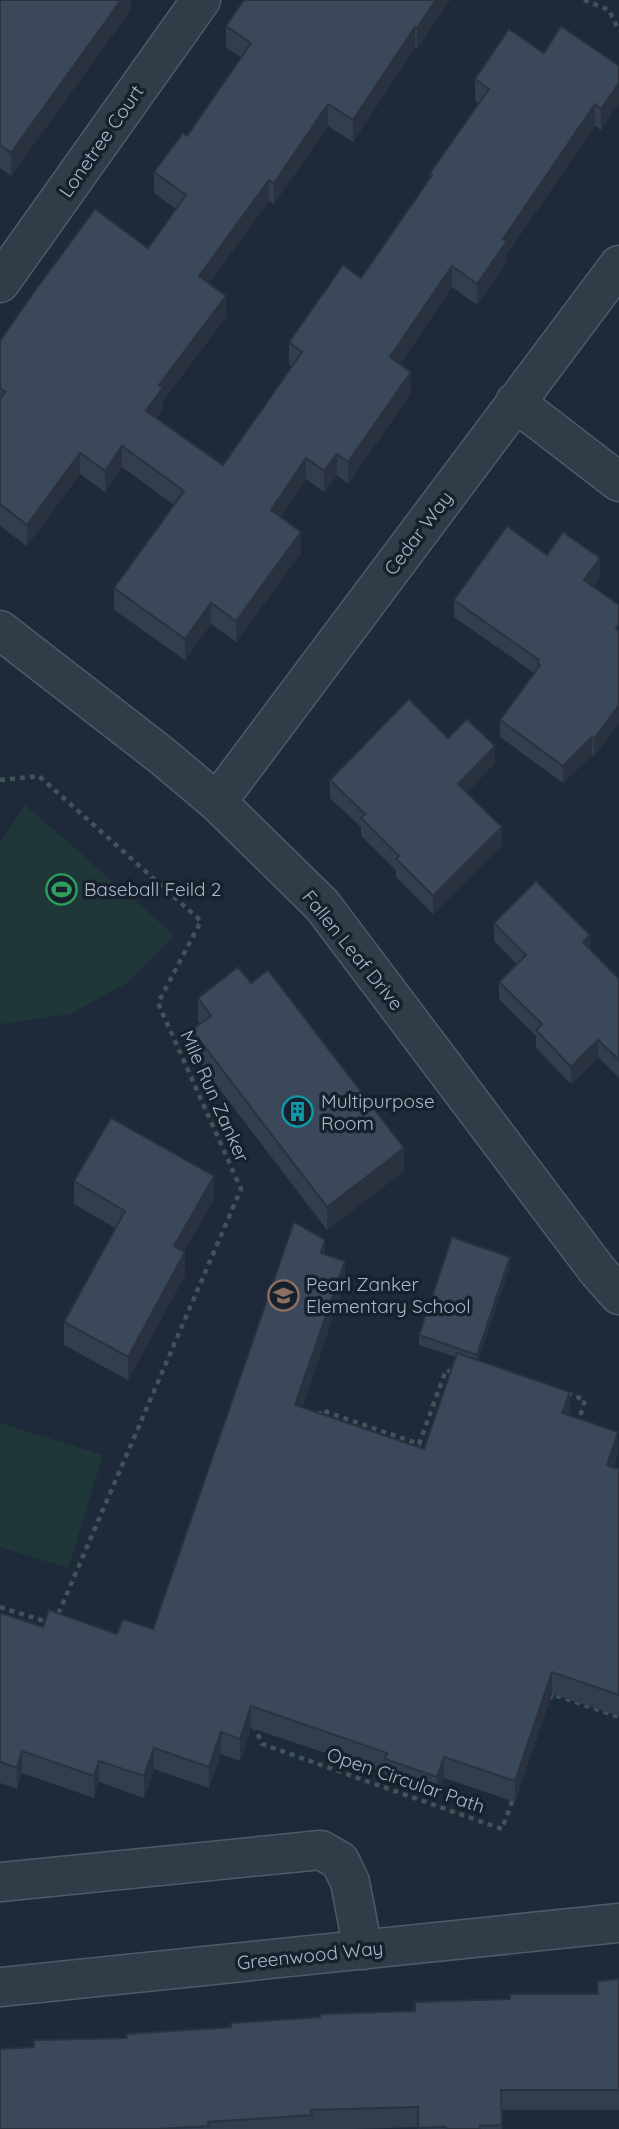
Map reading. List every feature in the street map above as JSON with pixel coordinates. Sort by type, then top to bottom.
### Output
[{"type":"street","name":"Lonetree Court","points":[[0,283],[201,0]]},
{"type":"street","name":"Cedar Way","points":[[217,802],[619,265]]},
{"type":"street","points":[[515,402],[619,482]]},
{"type":"street","name":"Fallen Leaf Drive","points":[[0,630],[217,802],[322,905],[597,1270],[619,1295]]},
{"type":"street","points":[[0,1882],[321,1850],[340,1861],[350,1882],[363,1950]]},
{"type":"street","name":"Greenwood Way","points":[[0,1987],[619,1923]]},
{"type":"path","points":[[584,0],[609,10],[619,31]]},
{"type":"path","name":"Mile Run Zanker","points":[[0,780],[39,776],[201,921],[158,1003],[241,1189],[54,1624],[0,1607]]},
{"type":"path","points":[[316,1423],[321,1410],[419,1444],[446,1370],[457,1374]]},
{"type":"path","points":[[560,1391],[585,1400],[578,1425],[588,1429]]},
{"type":"path","points":[[548,1706],[552,1694],[619,1717]]},
{"type":"path","name":"Open Circular Path","points":[[252,1721],[262,1744],[502,1829],[516,1792]]},
{"type":"green space","name":"Baseball Feild 2","points":[[25,805],[174,935],[129,982],[70,1014],[0,1024],[0,843]]},
{"type":"green space","points":[[0,1423],[103,1455],[68,1568],[0,1547]]},
{"type":"building","points":[[0,0],[121,0],[11,153],[0,145]]},
{"type":"building","points":[[244,0],[436,0],[353,120],[328,104],[274,183],[269,180],[199,276],[226,296],[159,385],[163,387],[146,411],[223,465],[302,352],[289,342],[343,265],[361,278],[489,89],[475,79],[509,29],[544,53],[561,26],[619,66],[619,83],[601,109],[595,104],[503,239],[507,241],[477,284],[452,266],[390,357],[411,372],[348,462],[337,454],[324,471],[306,458],[271,510],[301,532],[236,621],[211,603],[185,639],[114,588],[184,491],[122,446],[105,471],[80,453],[27,525],[0,504],[0,399],[5,392],[0,388],[0,341],[95,209],[148,248],[186,195],[154,172],[183,133],[187,136],[251,43],[226,26]]},
{"type":"building","points":[[507,526],[547,555],[563,532],[600,558],[584,580],[619,605],[619,624],[616,629],[619,631],[619,705],[594,739],[592,737],[563,766],[500,720],[540,665],[537,664],[539,660],[454,600]]},
{"type":"building","points":[[409,699],[448,738],[467,719],[495,746],[458,784],[502,827],[433,896],[396,859],[399,856],[361,818],[365,814],[330,780]]},
{"type":"building","points":[[536,881],[590,935],[583,942],[619,979],[619,1060],[598,1040],[571,1067],[536,1030],[542,1024],[499,982],[526,955],[494,923]]},
{"type":"building","name":"Multipurpose Room","points":[[238,967],[251,983],[268,970],[404,1148],[327,1207],[192,1030],[211,1016],[198,998]]},
{"type":"building","points":[[111,1118],[214,1176],[174,1246],[185,1252],[128,1357],[64,1322],[125,1211],[74,1181]]},
{"type":"building","points":[[294,1222],[325,1240],[321,1253],[345,1261],[295,1405],[424,1449],[457,1353],[570,1392],[562,1413],[618,1432],[607,1465],[619,1469],[619,1695],[552,1672],[515,1781],[444,1757],[437,1777],[385,1759],[387,1753],[251,1706],[240,1739],[221,1732],[209,1767],[154,1748],[144,1776],[99,1761],[94,1776],[22,1751],[17,1768],[0,1762],[0,1613],[43,1627],[49,1610],[117,1634],[123,1619],[153,1629]]},
{"type":"building","points":[[452,1237],[510,1257],[477,1355],[419,1335]]},
{"type":"building","points":[[619,1979],[619,2090],[501,2090],[502,2125],[480,2126],[480,2129],[418,2128],[418,2107],[311,2110],[312,2115],[208,2122],[208,2126],[159,2129],[0,2129],[0,2049],[34,2047],[34,2040],[127,2038],[126,2034],[231,2027],[231,2023],[320,2017],[320,2014],[415,2011],[415,2002],[510,1999],[510,1994],[598,1994],[597,1981]]},
{"type":"place","name":"Baseball Feild 2","points":[[61,889]]},
{"type":"place","name":"Multipurpose Room","points":[[298,1112]]},
{"type":"place","name":"Pearl Zanker Elementary School","points":[[283,1295]]}]
